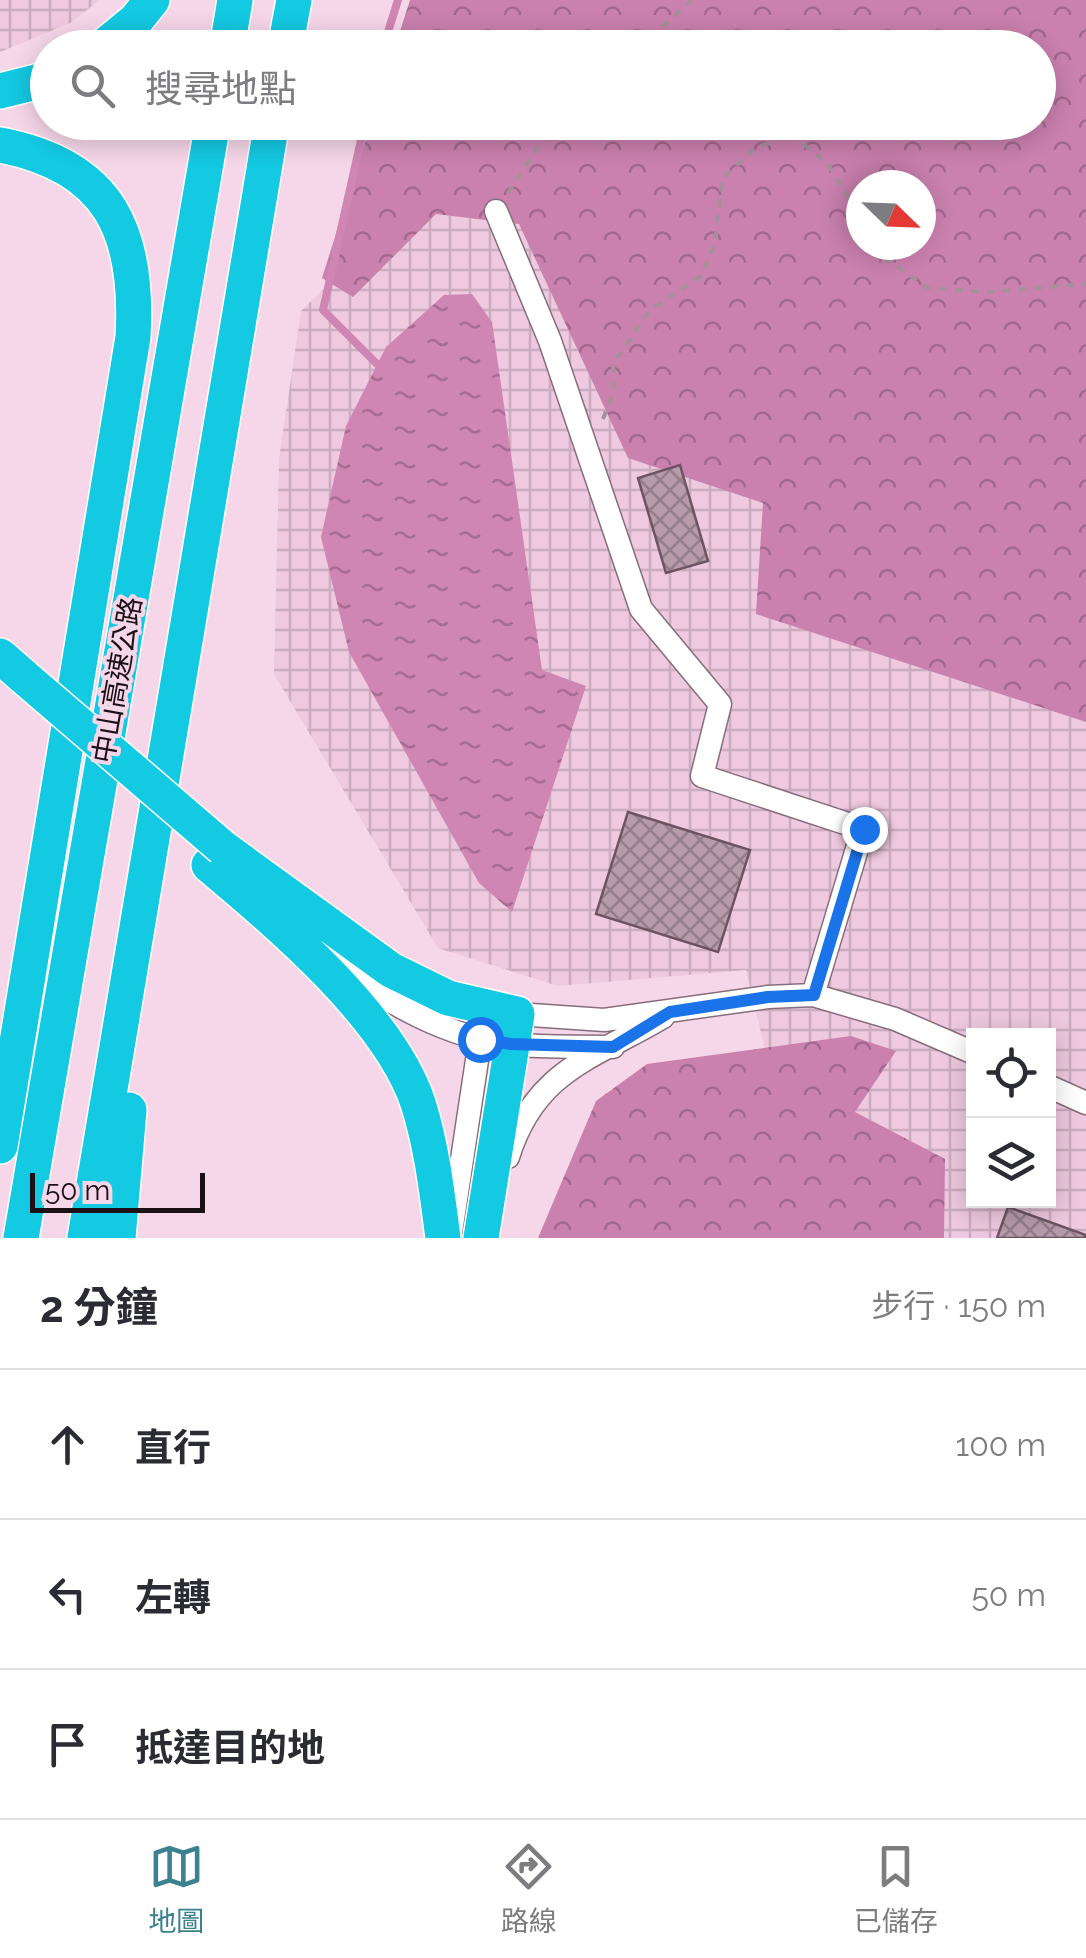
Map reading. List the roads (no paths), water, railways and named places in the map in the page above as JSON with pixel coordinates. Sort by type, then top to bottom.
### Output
[{"type":"highway","points":[[124,30],[152,0]]},
{"type":"highway","points":[[229,30],[235,0]]},
{"type":"highway","points":[[288,30],[294,0]]},
{"type":"highway","points":[[0,91],[30,84]]},
{"type":"highway","name":"中山高速公路","points":[[22,1238],[210,140]]},
{"type":"highway","points":[[85,1238],[269,140]]},
{"type":"highway","points":[[0,145],[39,154],[72,170],[102,199],[131,255],[136,294],[133,336],[0,1146]]},
{"type":"highway","points":[[8,678],[216,857],[348,996],[390,1047],[417,1101],[434,1168],[443,1238]]},
{"type":"highway","points":[[216,857],[391,970],[498,1026],[481,1238]]},
{"type":"highway","points":[[118,1238],[123,1150],[142,1016],[136,930]]},
{"type":"lane","points":[[496,211],[550,341],[642,609],[720,704],[702,776],[864,829],[814,995]]},
{"type":"lane","points":[[268,915],[357,980],[436,1025],[604,1020],[768,997],[814,995],[895,1019],[966,1050]]},
{"type":"lane","points":[[481,1238],[518,1124],[543,1091],[580,1061],[613,1047],[670,1012]]},
{"type":"lane","points":[[498,1026],[613,1047]]},
{"type":"lane","points":[[450,1238],[498,1026]]},
{"type":"lane","points":[[1056,1089],[1086,1102]]},
{"type":"water","points":[[472,294],[492,322],[542,670],[586,686],[512,912],[479,883],[349,652],[321,537],[346,426],[386,347],[444,295]]},
{"type":"waterway","points":[[389,30],[398,0]]},
{"type":"waterway","points":[[361,140],[323,310],[377,364]]}]
